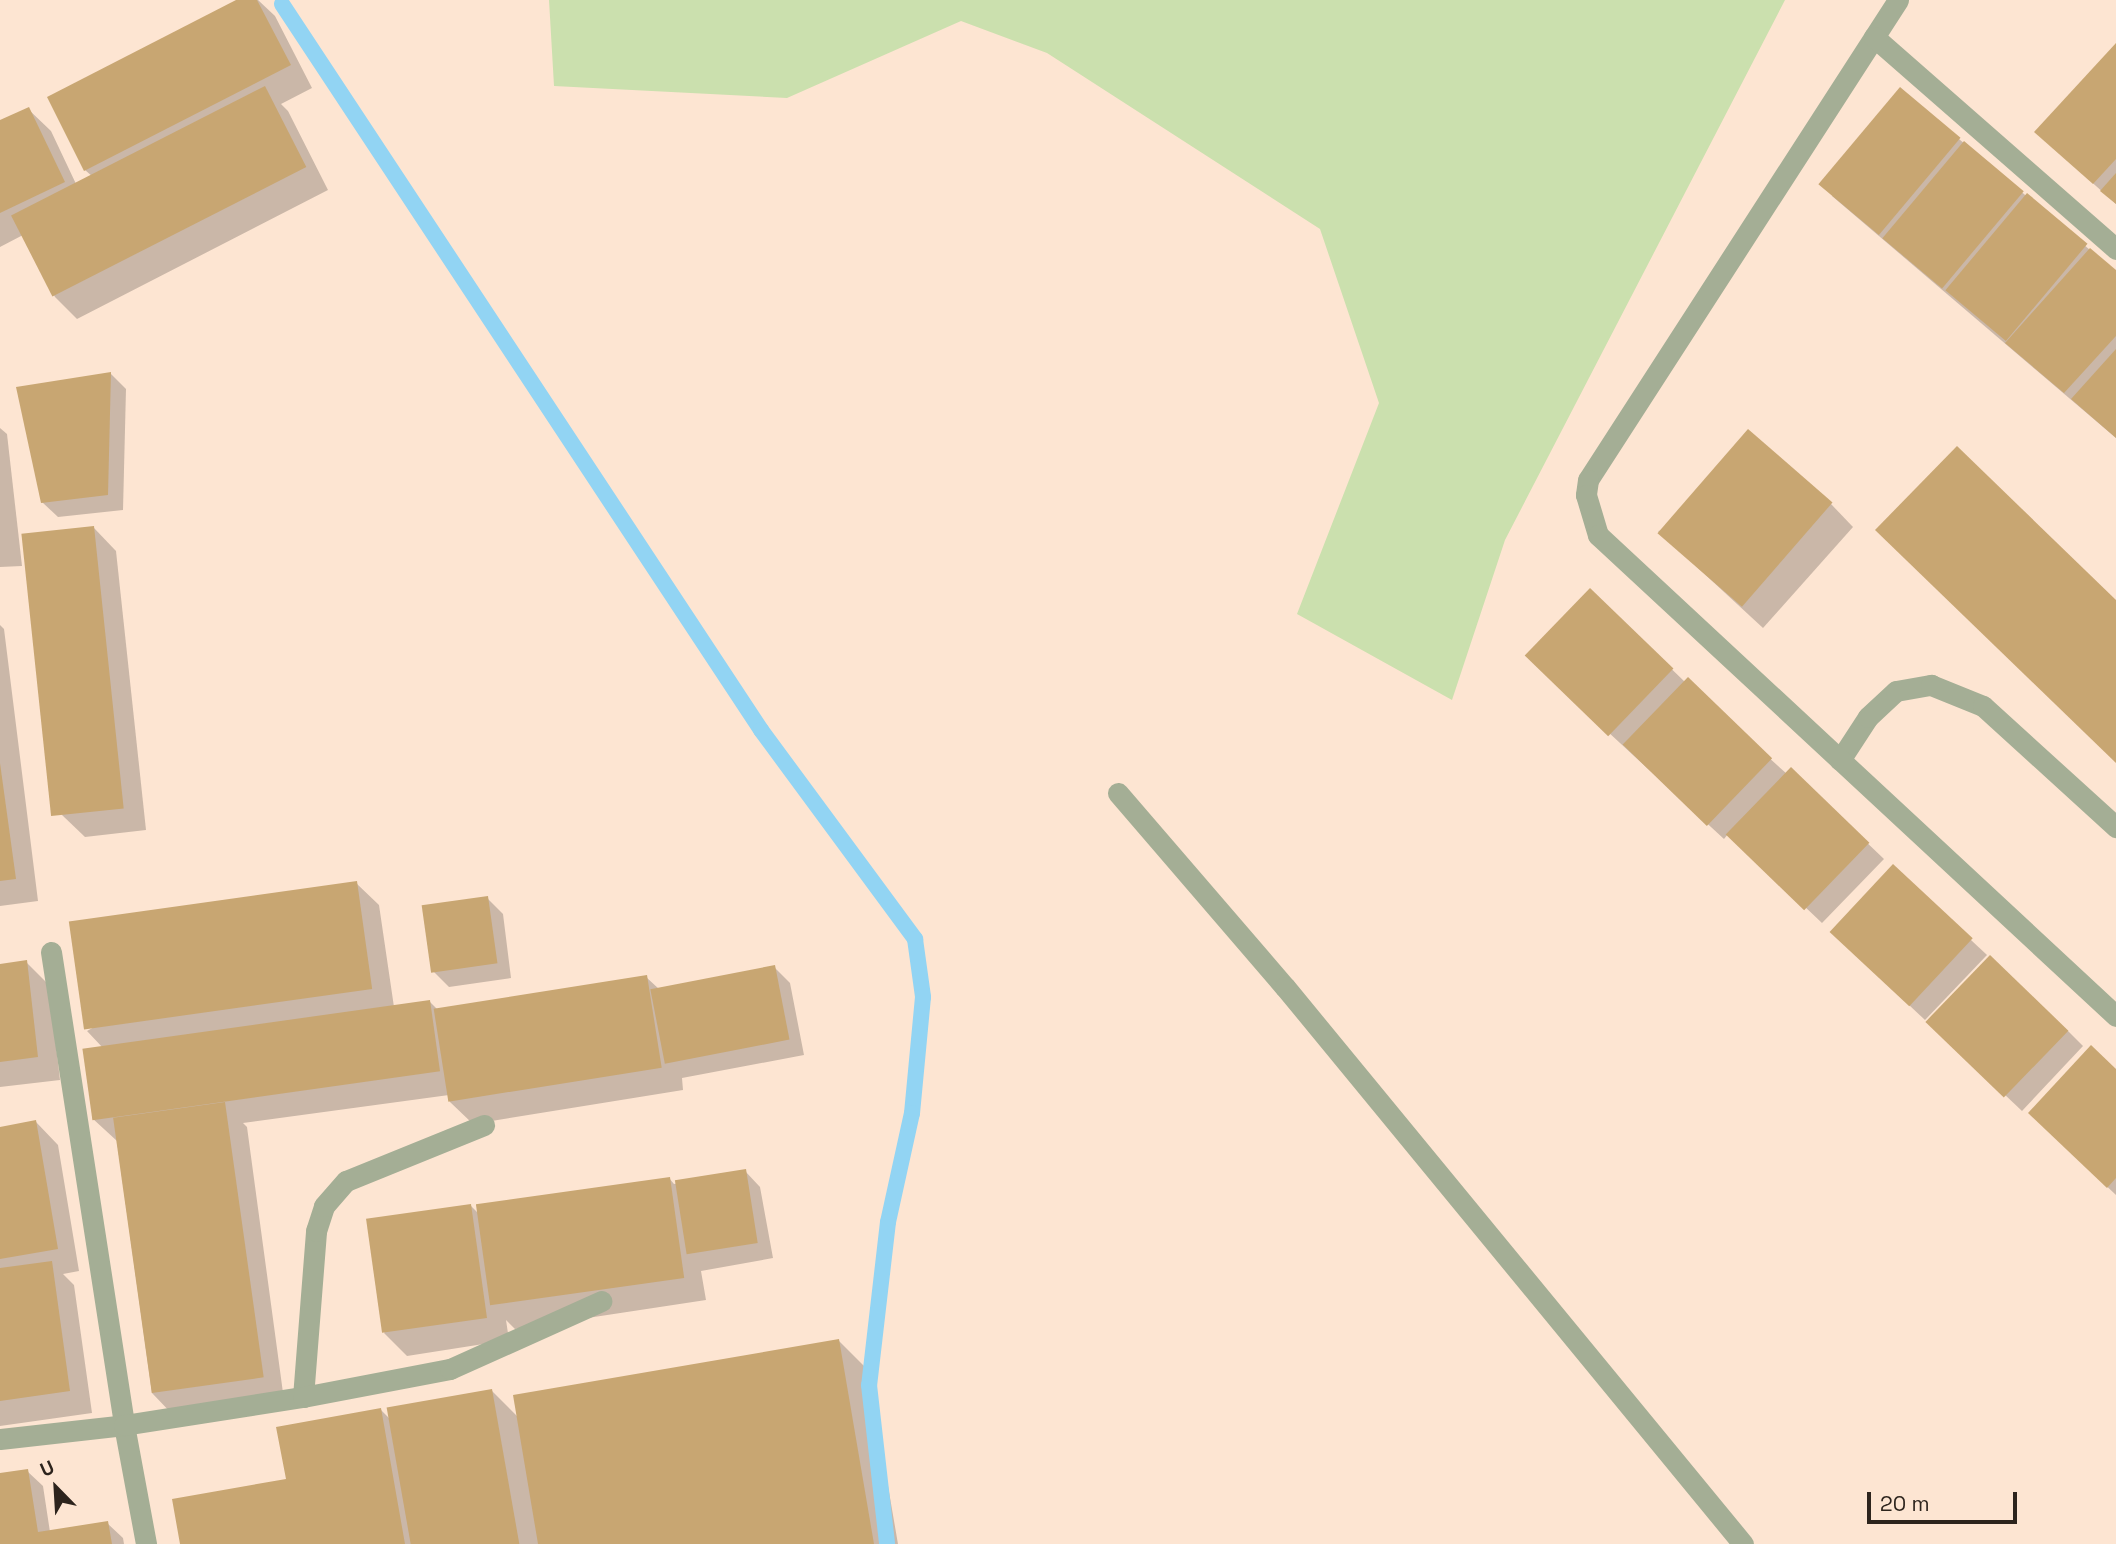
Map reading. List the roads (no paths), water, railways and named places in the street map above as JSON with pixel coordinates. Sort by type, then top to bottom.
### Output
[{"type":"street","points":[[1898,0],[1588,480],[1586,495],[1598,535],[2116,1016]]},
{"type":"street","points":[[1874,37],[2116,249]]},
{"type":"street","points":[[1840,760],[1868,717],[1896,691],[1931,685],[1983,706],[2116,827]]},
{"type":"street","points":[[1118,793],[1294,998],[1743,1544]]},
{"type":"street","points":[[51,952],[124,1425],[146,1544]]},
{"type":"street","points":[[303,1397],[316,1231],[324,1206],[346,1181],[484,1125]]},
{"type":"street","points":[[0,1439],[124,1425],[303,1397],[450,1369],[601,1301]]},
{"type":"waterway","points":[[282,4],[761,730],[915,939],[923,997],[912,1113],[888,1222],[869,1385],[887,1544]]}]
